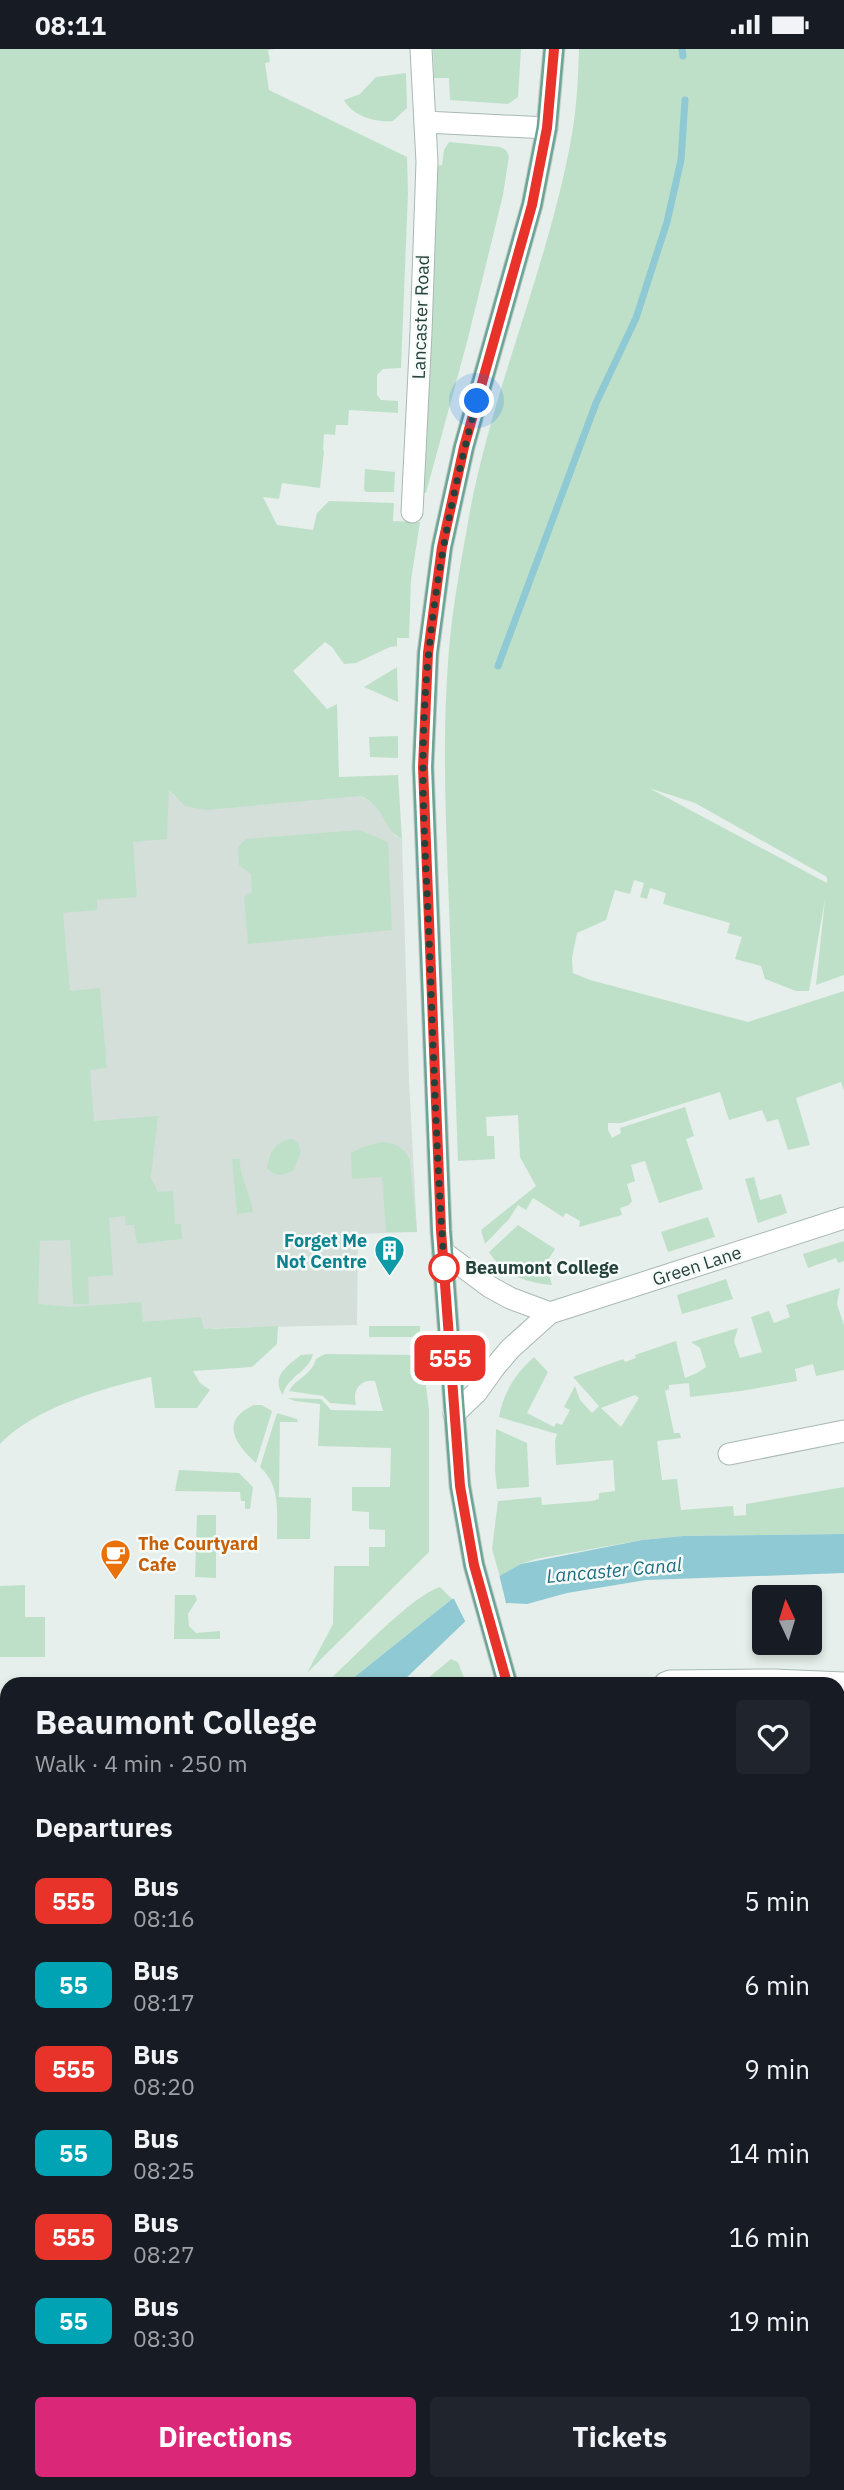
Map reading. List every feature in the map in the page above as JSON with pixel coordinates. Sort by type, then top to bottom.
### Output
[{"type":"main road","points":[[505,1677],[474,1565],[460,1486],[436,1133],[423,767],[428,653],[449,509],[532,205],[547,128],[554,49]]},
{"type":"street","name":"Lancaster Road","points":[[412,512],[426,162],[421,49]]},
{"type":"street","points":[[425,122],[547,128]]},
{"type":"street","name":"Green Lane","points":[[454,1414],[476,1393],[510,1349],[550,1313],[844,1218]]},
{"type":"street","points":[[443,1252],[490,1287],[510,1298],[550,1313]]},
{"type":"street","points":[[729,1454],[844,1431]]},
{"type":"shaded area","points":[[169,789],[175,797],[360,796],[374,804],[395,836],[402,839],[409,1080],[417,1232],[358,1234],[357,1325],[216,1328],[32,1375],[0,799]]},
{"type":"green space","points":[[0,49],[275,49],[268,50],[270,62],[265,63],[269,90],[407,157],[401,368],[383,369],[377,375],[377,395],[381,400],[398,401],[398,413],[349,410],[348,425],[336,425],[335,435],[324,434],[320,488],[282,483],[279,499],[263,497],[277,525],[313,530],[317,513],[329,501],[394,503],[393,521],[420,522],[411,580],[409,638],[397,638],[397,646],[356,663],[344,664],[325,642],[293,671],[327,709],[337,704],[339,777],[398,775],[402,839],[391,830],[375,806],[360,796],[205,810],[185,806],[169,790],[167,839],[133,842],[137,897],[97,900],[97,910],[63,913],[70,991],[100,988],[107,1068],[90,1070],[94,1121],[158,1116],[151,1177],[158,1192],[173,1191],[175,1224],[181,1224],[182,1239],[137,1244],[134,1225],[126,1225],[125,1216],[109,1218],[113,1275],[88,1277],[89,1304],[73,1304],[70,1240],[40,1241],[38,1304],[73,1307],[141,1302],[143,1322],[201,1317],[204,1329],[278,1326],[277,1344],[252,1367],[193,1371],[200,1383],[210,1390],[197,1408],[155,1408],[151,1377],[70,1401],[31,1420],[0,1444]]},
{"type":"green space","points":[[433,49],[521,49],[518,97],[508,104],[450,100],[449,78],[434,78]]},
{"type":"green space","points":[[579,49],[844,49],[844,975],[816,985],[825,899],[809,991],[796,991],[765,979],[761,966],[735,959],[742,937],[727,933],[730,923],[663,904],[666,893],[650,888],[647,899],[640,897],[644,883],[634,880],[630,894],[615,890],[606,920],[577,933],[572,958],[573,973],[590,980],[748,1022],[844,991],[844,1091],[841,1082],[796,1098],[810,1145],[788,1150],[778,1119],[767,1122],[762,1110],[729,1120],[720,1092],[621,1123],[608,1123],[612,1138],[621,1133],[620,1128],[685,1107],[694,1136],[686,1139],[703,1189],[659,1203],[645,1161],[631,1165],[635,1181],[627,1184],[632,1201],[620,1208],[622,1215],[579,1227],[580,1221],[566,1213],[563,1217],[533,1198],[526,1210],[518,1205],[509,1219],[485,1244],[481,1230],[536,1186],[520,1157],[518,1115],[486,1117],[487,1136],[494,1136],[495,1159],[458,1161],[445,784],[449,644],[478,473],[562,183],[574,123]],"holes":[[[649,788],[695,803],[827,877],[827,883]]]},
{"type":"green space","points":[[406,73],[407,108],[393,121],[380,121],[359,114],[344,100],[360,94],[376,77]]},
{"type":"green space","points":[[449,142],[500,147],[506,150],[509,156],[503,195],[467,342],[426,493],[421,492],[432,323],[436,166],[442,165],[444,150]]},
{"type":"green space","points":[[365,469],[395,472],[394,492],[366,492]]},
{"type":"green space","points":[[397,667],[398,702],[364,687]]},
{"type":"green space","points":[[398,736],[398,758],[370,757],[369,737]]},
{"type":"green space","points":[[359,830],[388,842],[392,930],[248,944],[244,897],[252,892],[251,874],[239,865],[238,847],[246,839]]},
{"type":"green space","points":[[292,1139],[298,1142],[301,1152],[294,1170],[283,1174],[273,1173],[267,1168],[272,1152],[281,1142]]},
{"type":"green space","points":[[382,1142],[399,1147],[410,1160],[417,1232],[386,1232],[382,1177],[352,1179],[351,1153]]},
{"type":"green space","points":[[232,1159],[240,1159],[241,1172],[253,1212],[237,1214]]},
{"type":"green space","points":[[754,1177],[760,1200],[781,1194],[787,1213],[758,1223],[745,1179]]},
{"type":"green space","points":[[708,1217],[715,1237],[668,1252],[661,1232]]},
{"type":"green space","points":[[518,1225],[555,1249],[546,1263],[552,1285],[534,1282],[508,1272],[489,1252]]},
{"type":"green space","points":[[844,1241],[844,1261],[838,1263],[836,1258],[808,1268],[803,1254]]},
{"type":"green space","points":[[726,1279],[733,1299],[682,1314],[677,1295]]},
{"type":"green space","points":[[840,1288],[837,1304],[844,1325],[844,1370],[816,1376],[813,1364],[795,1369],[797,1381],[690,1397],[689,1383],[669,1385],[669,1389],[665,1391],[674,1433],[680,1433],[681,1438],[657,1441],[662,1480],[677,1479],[681,1510],[733,1506],[734,1516],[746,1515],[746,1504],[844,1487],[844,1534],[683,1536],[642,1540],[536,1559],[521,1564],[500,1577],[492,1549],[498,1501],[541,1497],[542,1505],[592,1501],[599,1499],[599,1493],[615,1491],[613,1460],[556,1465],[557,1434],[499,1417],[507,1392],[527,1363],[534,1357],[548,1372],[527,1413],[554,1427],[556,1423],[562,1425],[570,1410],[564,1407],[575,1386],[580,1400],[592,1413],[599,1406],[573,1377],[623,1359],[625,1362],[636,1358],[635,1355],[676,1341],[685,1378],[706,1367],[700,1348],[691,1342],[738,1328],[734,1341],[740,1358],[762,1352],[751,1317],[769,1311],[774,1323],[790,1317],[786,1305]],"holes":[[[635,1395],[639,1398],[621,1427],[601,1408]]]},
{"type":"green space","points":[[369,1326],[420,1326],[420,1337],[369,1337]]},
{"type":"green space","points":[[313,1354],[307,1366],[289,1383],[283,1395],[278,1383],[282,1372],[301,1355]]},
{"type":"green space","points":[[325,1354],[422,1355],[429,1410],[429,1552],[307,1673],[333,1624],[334,1566],[369,1566],[369,1547],[385,1547],[385,1530],[369,1529],[369,1512],[352,1511],[352,1487],[390,1487],[391,1448],[318,1446],[320,1404],[287,1398],[321,1399],[331,1410],[383,1411],[375,1381],[365,1382],[358,1387],[356,1405],[330,1403],[323,1396],[289,1391],[311,1369],[316,1359]]},
{"type":"green space","points":[[254,1405],[262,1405],[272,1411],[256,1463],[242,1448],[234,1433],[237,1418]]},
{"type":"green space","points":[[277,1413],[297,1419],[298,1422],[280,1422],[279,1497],[311,1498],[310,1539],[277,1539],[275,1491],[267,1474],[260,1467]]},
{"type":"green space","points":[[496,1429],[527,1443],[529,1487],[497,1489]]},
{"type":"green space","points":[[179,1470],[239,1473],[253,1487],[250,1509],[245,1509],[245,1501],[241,1501],[240,1492],[175,1491]]},
{"type":"green space","points":[[197,1515],[216,1515],[216,1578],[195,1577]]},
{"type":"green space","points":[[25,1585],[25,1617],[45,1617],[45,1657],[0,1657],[0,1586]]},
{"type":"green space","points":[[440,1587],[452,1599],[354,1677],[332,1677],[398,1615]]},
{"type":"green space","points":[[175,1595],[195,1595],[197,1600],[188,1614],[189,1626],[196,1633],[220,1631],[220,1639],[174,1639]]},
{"type":"green space","points":[[451,1659],[458,1662],[464,1677],[429,1677]]},
{"type":"water","name":"Lancaster Canal","points":[[844,1534],[844,1573],[646,1580],[567,1593],[527,1604],[508,1603],[474,1613],[407,1677],[354,1677],[452,1599],[466,1595],[521,1564],[642,1540],[683,1536]]},
{"type":"pier","points":[[499,1574],[507,1607],[476,1616],[467,1625],[452,1595],[465,1592]]},
{"type":"waterway","points":[[682,49],[683,56]]},
{"type":"waterway","points":[[498,666],[596,403],[636,318],[667,222],[681,160],[685,100]]},
{"type":"bus line","name":"555","points":[[505,1677],[474,1565],[460,1486],[441,1230],[423,767],[428,653],[442,547],[464,447],[532,205],[547,128],[554,49]]},
{"type":"place","name":"Beaumont College","points":[[444,1268]]},
{"type":"place","name":"Forget Me Not Centre","points":[[390,1278]]},
{"type":"place","name":"The Courtyard Cafe","points":[[115,1581]]},
{"type":"route","points":[[444,1268],[445,1276],[423,777],[425,710],[428,653],[442,547],[477,401]]}]
